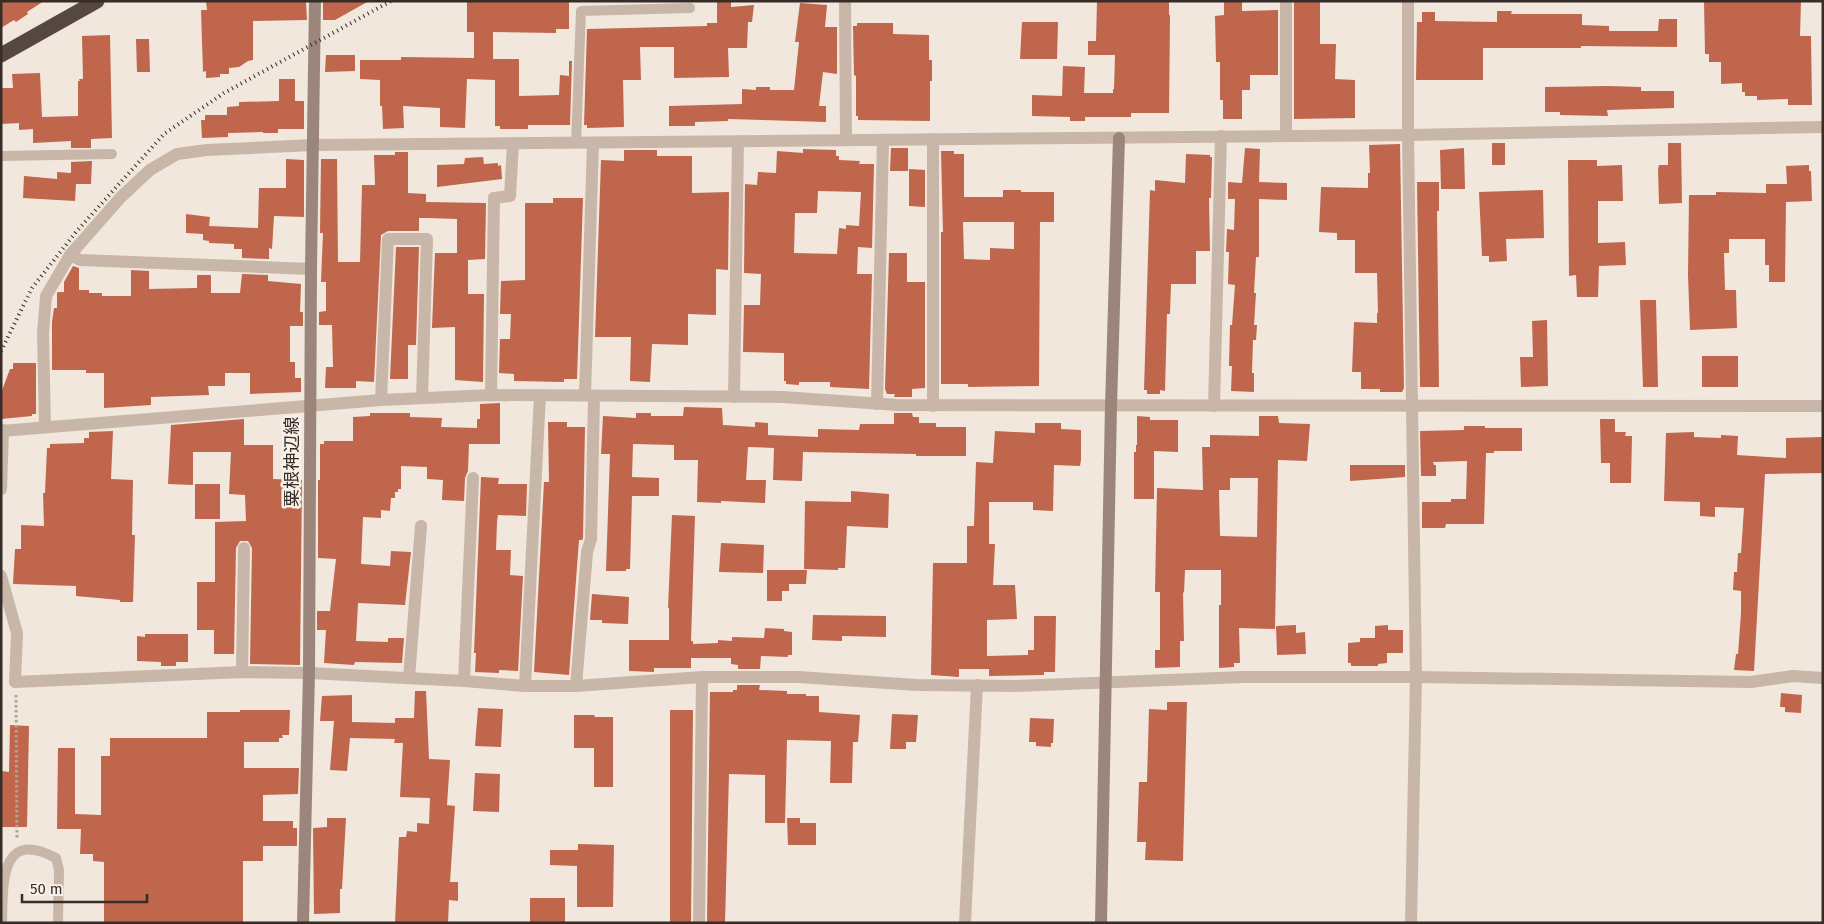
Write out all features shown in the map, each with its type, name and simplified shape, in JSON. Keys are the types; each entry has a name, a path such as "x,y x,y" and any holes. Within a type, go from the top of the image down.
{"highway":[{"path":"1,55 97,1"}],"main road":[{"name":"粟根神辺線","path":"303,923 309,673 309,407 315,1"},
{"path":"1101,923 1111,406 1119,138"}],"street":[{"path":"845,1 846,140"},
{"path":"1286,1 1286,136"},
{"path":"1408,1 1408,135 1416,677 1411,923"},
{"path":"45,427 43,332 46,296 70,255 121,198 150,170 177,154 207,150 314,145 1408,135 1823,127"},
{"path":"1214,406 1221,136"},
{"path":"933,139 933,406"},
{"path":"877,404 883,140"},
{"path":"734,397 738,141"},
{"path":"576,686 587,552 590,539 593,142"},
{"path":"491,395 494,198 510,196 514,143"},
{"path":"382,400 388,239 427,238 422,398"},
{"path":"70,255 80,260 311,269"},
{"path":"1,489 2,431 422,398 491,395 783,397 933,406 1823,406"},
{"path":"525,686 540,395"},
{"path":"464,681 474,478"},
{"path":"410,678 421,526"},
{"path":"242,672 244,548"},
{"path":"1,576 17,633 15,682 242,672 309,673 525,686 576,686 702,678 798,677 917,684 977,685 1243,677 1416,677 1751,682 1793,676 1823,678"},
{"path":"699,923 702,678"},
{"path":"965,923 977,685"}],"lane":[{"path":"576,143 581,6 690,8"},
{"path":"1,156 112,154"},
{"path":"2,923 5,866 11,855 31,849 56,858 59,870 58,923"}],"path":[{"path":"15,682 17,706 17,852"}],"building":[{"path":"1,1 44,1 16,22 14,20 1,28"},
{"path":"206,1 306,1 307,20 253,21 253,60 239,67 229,68 229,74 220,74 220,77 206,78 206,71 203,72 201,10 207,10"},
{"path":"369,1 335,20 323,20 323,2"},
{"path":"467,1 569,1 569,29 556,29 556,33 493,32 493,59 519,59 519,96 559,95 560,75 569,76 569,61 572,61 570,125 528,125 528,129 500,129 500,126 495,126 495,80 467,79 465,128 440,127 440,108 403,106 404,128 383,129 382,106 380,106 380,80 360,79 360,60 401,60 401,57 474,58 474,32 467,32"},
{"path":"717,1 731,1 731,7 754,5 752,22 748,22 747,48 728,48 729,77 674,78 674,47 640,47 641,80 623,80 624,127 587,128 587,125 584,125 587,29 707,26 707,23 717,23"},
{"path":"1097,1 1169,1 1169,113 1131,113 1131,117 1085,117 1085,121 1070,121 1070,117 1032,116 1032,95 1062,96 1063,66 1085,67 1084,93 1113,93 1115,55 1088,55 1088,41 1096,41"},
{"path":"1294,1 1320,1 1320,44 1336,44 1335,79 1355,80 1355,118 1294,119"},
{"path":"1704,1 1801,1 1800,36 1811,36 1812,105 1788,105 1788,99 1757,100 1757,96 1745,96 1745,92 1742,92 1742,83 1721,84 1721,62 1709,62 1709,54 1705,54"},
{"path":"1224,2 1242,2 1242,11 1278,10 1278,75 1250,75 1250,90 1242,90 1242,119 1223,119 1223,100 1220,100 1220,62 1216,62 1215,16 1224,15"},
{"path":"800,3 827,5 825,27 837,27 837,74 823,72 819,106 826,106 826,122 728,119 728,121 695,122 695,126 669,126 669,106 742,104 742,89 756,90 756,87 770,87 770,90 794,90 799,42 795,42"},
{"path":"1497,11 1512,11 1511,14 1582,14 1582,25 1609,26 1609,31 1658,31 1659,19 1677,19 1677,47 1483,48 1483,80 1416,80 1417,22 1422,22 1422,12 1435,12 1435,21 1497,22"},
{"path":"1022,22 1058,22 1057,59 1020,59"},
{"path":"857,23 893,23 893,34 929,35 929,60 932,60 930,121 858,120 858,116 856,116 853,26 857,26"},
{"path":"110,35 112,138 91,139 91,148 71,148 71,141 33,143 33,129 19,130 19,123 1,124 1,88 13,88 12,74 40,73 42,117 78,116 78,81 83,79 82,36"},
{"path":"136,39 149,39 150,72 137,72"},
{"path":"326,55 355,55 355,71 325,72"},
{"path":"279,79 295,79 295,101 304,101 304,129 278,129 278,133 228,133 228,137 202,138 201,120 205,120 205,115 227,115 227,107 239,106 239,102 279,101"},
{"path":"1545,87 1641,87 1641,91 1674,91 1674,108 1607,110 1608,116 1560,115 1560,112 1545,112"},
{"path":"1492,143 1505,143 1505,165 1492,165"},
{"path":"1668,143 1681,143 1682,203 1659,204 1658,169 1659,165 1668,165"},
{"path":"1400,144 1404,388 1402,392 1380,392 1380,389 1361,389 1361,372 1352,372 1354,322 1377,323 1377,273 1355,273 1355,240 1337,240 1337,233 1319,232 1321,187 1368,188 1368,173 1370,173 1369,145"},
{"path":"891,148 908,148 908,171 890,171"},
{"path":"1245,148 1260,149 1259,182 1287,183 1287,200 1259,199 1259,257 1256,257 1254,293 1256,293 1254,325 1257,325 1256,340 1253,340 1252,373 1254,373 1254,392 1231,391 1232,366 1229,366 1230,325 1232,325 1235,285 1228,284 1229,252 1226,252 1227,229 1234,230 1235,199 1228,199 1228,182 1242,183"},
{"path":"1464,148 1465,189 1441,189 1440,150"},
{"path":"803,149 836,150 836,156 839,156 839,160 860,161 859,164 874,164 872,248 858,247 857,274 872,274 869,389 830,387 830,382 799,382 799,385 786,384 786,381 784,381 784,353 743,352 744,305 760,305 761,274 744,273 745,184 757,185 758,172 776,173 777,151 803,153","holes":["818,191 861,192 859,226 846,225 846,229 839,228 837,254 794,253 795,213 817,213"]},
{"path":"624,150 657,150 657,156 692,156 692,193 729,192 728,270 716,269 716,315 688,314 688,345 652,344 650,382 630,381 631,337 595,337 601,160 624,161"},
{"path":"941,151 954,151 954,154 964,154 964,197 1003,197 1003,190 1054,192 1054,222 1040,222 1039,386 968,387 968,384 941,384 941,232 943,232","holes":["963,222 1014,222 1014,249 990,248 990,260 964,259"]},
{"path":"395,152 408,152 408,193 426,194 426,202 486,203 485,259 468,260 468,294 484,294 483,382 455,380 455,327 432,328 435,253 457,253 457,219 419,218 419,231 388,231 381,235 374,382 356,381 356,388 325,388 326,367 333,367 332,325 319,325 319,312 326,311 326,282 321,282 323,233 320,233 321,159 337,159 338,262 360,262 362,185 375,185 374,155 395,155"},
{"path":"1186,154 1210,155 1212,157 1211,198 1209,198 1210,251 1196,251 1196,284 1171,284 1170,314 1167,314 1165,391 1160,390 1160,394 1147,394 1147,390 1144,390 1150,190 1155,191 1155,180 1185,183"},
{"path":"483,157 484,164 498,163 498,166 501,165 502,179 437,187 437,165 464,164 465,158"},
{"path":"286,159 304,160 304,217 274,216 272,249 269,248 269,259 242,258 242,249 234,249 234,244 209,243 209,241 203,240 203,234 186,233 186,214 210,217 209,226 258,228 259,188 286,188"},
{"path":"1568,160 1597,160 1597,166 1622,165 1623,201 1598,201 1598,243 1625,242 1626,265 1599,266 1598,297 1577,297 1576,275 1569,276"},
{"path":"92,161 91,184 76,184 75,201 23,198 24,176 57,179 57,172 71,173 71,162"},
{"path":"1809,165 1812,201 1786,202 1785,282 1769,282 1769,265 1765,265 1765,239 1729,239 1729,253 1724,253 1725,290 1736,290 1737,328 1690,330 1688,275 1689,195 1716,195 1716,192 1766,193 1766,184 1787,184 1786,166"},
{"path":"909,169 925,170 925,207 909,206"},
{"path":"1417,182 1439,182 1439,211 1437,211 1439,387 1420,387"},
{"path":"1543,190 1544,238 1506,239 1507,261 1489,262 1489,256 1482,256 1479,192"},
{"path":"553,198 583,198 577,379 564,379 564,382 514,381 514,374 499,373 500,339 510,339 511,314 500,314 501,281 525,280 525,203 553,203"},
{"path":"396,247 419,247 416,345 408,345 408,379 390,379"},
{"path":"889,253 907,253 907,282 925,282 925,388 912,389 912,397 894,397 895,394 887,394 885,389"},
{"path":"73,266 79,268 79,290 89,290 89,293 102,293 102,296 131,296 131,270 149,271 149,289 197,288 197,275 211,275 211,293 240,293 242,274 268,275 268,281 301,284 300,312 303,312 303,326 290,326 290,362 295,362 295,378 301,378 301,392 250,394 250,373 225,373 225,386 208,386 209,395 151,397 151,405 104,408 104,373 86,373 86,370 52,370 52,322 54,308 57,308 57,293 64,292 64,282"},
{"path":"1640,300 1656,300 1658,387 1643,387"},
{"path":"1547,320 1548,386 1521,387 1520,357 1533,357 1532,321"},
{"path":"1702,356 1738,356 1738,387 1702,387"},
{"path":"13,363 36,363 36,414 1,419 1,393 10,369 13,369"},
{"path":"500,403 500,444 469,444 464,501 442,500 443,480 427,479 427,467 401,466 401,489 395,492 395,498 391,498 390,511 381,510 381,518 363,517 361,564 390,566 391,551 411,552 405,605 358,603 356,641 388,642 388,638 404,638 402,663 355,662 354,665 324,663 326,630 317,630 317,611 330,611 336,559 318,558 320,444 324,444 324,441 353,441 353,417 370,416 370,413 410,413 410,417 442,418 441,427 477,428 477,419 480,419 480,404"},
{"path":"684,407 722,408 723,425 755,427 755,422 768,423 768,435 818,437 818,429 859,430 860,424 894,424 894,413 912,413 913,417 919,417 919,423 936,423 936,427 966,427 966,456 803,452 802,481 773,480 774,448 748,447 746,480 766,480 765,503 721,501 721,503 697,502 698,460 674,460 674,445 633,444 632,477 659,478 659,496 632,496 630,569 626,569 626,571 606,571 610,454 601,454 603,416 636,418 636,413 651,413 651,416 683,416"},
{"path":"1137,416 1150,417 1150,420 1178,420 1178,452 1154,451 1154,499 1134,499 1134,452 1136,452 1137,445"},
{"path":"1259,416 1278,416 1279,423 1310,424 1307,461 1278,460 1275,629 1239,628 1240,663 1234,663 1234,667 1219,668 1221,570 1185,570 1183,592 1184,641 1180,641 1180,667 1155,668 1155,650 1160,650 1160,592 1155,592 1157,488 1203,490 1202,447 1210,447 1210,435 1259,436","holes":["1230,478 1258,478 1257,537 1220,536 1219,490 1230,490"]},
{"path":"244,419 244,445 273,445 273,479 302,480 300,665 250,664 252,548 248,541 240,541 236,548 234,654 214,654 214,630 197,630 197,582 215,582 215,522 246,521 245,495 229,494 231,452 193,452 193,485 168,484 171,425"},
{"path":"1600,419 1615,419 1615,432 1626,432 1625,436 1632,436 1631,483 1610,483 1610,463 1601,463"},
{"path":"548,422 567,422 567,427 585,427 583,538 579,540 569,675 534,672 544,482 549,482"},
{"path":"1035,423 1061,423 1061,429 1081,430 1080,466 1054,465 1053,511 1033,510 1033,502 989,502 989,544 995,544 993,585 1015,585 1017,619 987,620 987,656 1028,655 1028,650 1034,650 1034,616 1056,616 1055,672 1044,672 1044,675 989,676 989,669 959,669 959,677 931,675 933,563 967,563 967,526 974,526 976,462 993,463 995,431 1035,433"},
{"path":"1464,426 1522,428 1522,451 1494,451 1494,453 1486,453 1484,524 1446,524 1445,528 1422,528 1422,502 1451,502 1451,499 1466,499 1467,461 1433,462 1436,465 1436,476 1421,476 1420,431 1464,430"},
{"path":"113,431 111,479 133,480 132,535 135,535 133,602 76,596 76,586 13,584 15,549 21,549 21,525 44,526 43,493 45,493 47,448 50,448 50,444 84,443 84,438 89,438 89,432"},
{"path":"1694,432 1694,437 1721,438 1721,435 1738,436 1737,455 1786,458 1786,438 1823,437 1823,473 1765,474 1754,671 1734,670 1736,654 1738,654 1741,591 1733,590 1734,572 1737,572 1738,553 1741,553 1744,508 1715,507 1715,517 1700,516 1700,502 1664,501 1666,433"},
{"path":"1350,465 1405,465 1405,477 1350,481"},
{"path":"481,477 499,478 498,484 527,484 526,516 498,515 497,522 496,550 511,550 510,575 523,576 518,671 499,670 499,673 475,672 476,653 474,653"},
{"path":"195,484 220,484 220,519 195,519"},
{"path":"851,491 889,494 888,528 847,526 845,568 838,568 838,570 804,569 805,501 851,502"},
{"path":"672,515 695,516 691,641 693,641 693,644 718,643 718,640 732,641 732,637 764,638 765,628 784,629 784,631 792,632 792,655 788,655 788,657 761,656 760,669 738,669 738,665 731,664 731,658 691,658 691,668 654,668 654,672 629,671 629,640 669,640 668,608"},
{"path":"721,543 764,545 763,573 719,572"},
{"path":"767,570 807,570 806,584 789,584 789,591 782,591 782,601 767,601"},
{"path":"592,594 629,597 628,624 602,623 602,620 590,620"},
{"path":"813,615 886,616 886,637 842,636 842,641 812,640"},
{"path":"1296,625 1296,633 1305,632 1306,654 1277,655 1276,626"},
{"path":"1388,625 1388,630 1403,630 1403,653 1387,653 1387,663 1378,664 1378,666 1351,666 1351,663 1348,663 1348,643 1360,642 1360,638 1375,638 1375,626"},
{"path":"145,634 188,634 188,662 176,662 176,666 161,666 161,662 137,661 137,636 145,637"},
{"path":"737,685 760,685 759,690 787,691 787,694 819,696 819,712 860,715 858,742 853,742 852,783 830,783 831,741 787,740 785,823 765,823 765,775 729,774 725,923 707,923 710,692 733,692 733,690 737,690"},
{"path":"415,691 426,691 429,759 450,760 447,805 455,806 450,882 458,882 458,901 449,900 448,923 395,923 399,837 406,837 407,831 417,832 417,823 429,824 430,798 400,797 403,743 394,743 395,739 350,738 347,771 330,770 334,721 320,721 322,696 352,695 352,722 395,723 395,718 414,718"},
{"path":"1781,693 1802,695 1801,713 1785,712 1785,707 1780,707"},
{"path":"1167,702 1187,702 1183,861 1145,860 1146,842 1137,842 1139,782 1147,782 1149,709 1167,710"},
{"path":"478,708 503,709 501,747 475,746"},
{"path":"240,710 290,710 289,735 282,735 283,738 279,738 279,742 244,742 244,768 299,768 298,794 263,795 263,821 293,821 293,828 297,828 297,846 263,846 263,861 243,861 243,923 104,923 104,862 93,861 93,854 80,854 81,829 57,829 58,748 75,748 75,814 101,815 101,756 110,756 110,738 207,738 207,712 240,712"},
{"path":"670,710 693,710 691,923 670,923"},
{"path":"892,714 918,715 916,742 906,742 906,749 890,749"},
{"path":"574,715 613,717 613,787 594,787 594,748 574,748"},
{"path":"1030,718 1054,719 1053,743 1051,743 1051,747 1036,746 1036,742 1029,742"},
{"path":"10,725 29,726 27,827 1,827 1,771 9,772"},
{"path":"475,773 500,774 499,812 473,811"},
{"path":"327,818 346,818 342,889 340,889 340,913 314,914 313,828 327,827"},
{"path":"787,818 800,818 800,823 816,823 816,845 788,845"},
{"path":"578,844 614,845 613,907 577,907 577,866 550,865 550,850 578,850"},
{"path":"530,898 565,898 565,923 530,923"}],"railway":[{"path":"1,351 32,288 76,232 164,134 224,93 391,1"}]}
